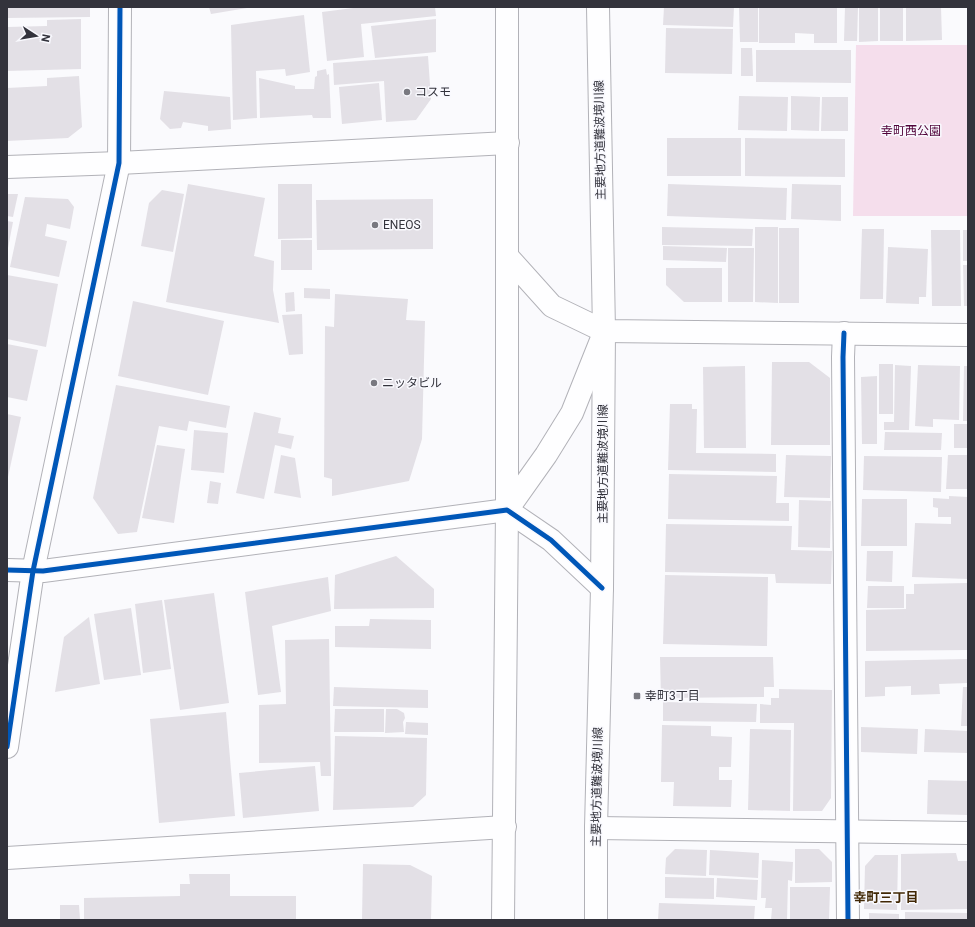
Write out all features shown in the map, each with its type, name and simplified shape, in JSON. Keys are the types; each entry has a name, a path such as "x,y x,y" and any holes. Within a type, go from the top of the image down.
{"street":[{"path":"7,747 33,571 119,163 120,7"},
{"path":"503,920 507,510 507,7"},
{"name":"主要地方道難波境川線","path":"596,920 596,828 602,588 604,332 598,7"},
{"path":"7,167 119,163 508,143"},
{"path":"507,256 552,306 604,332 968,335"},
{"path":"507,510 546,455 572,412 604,332"},
{"path":"844,333 848,920"},
{"path":"7,570 33,571 59,569 507,510 551,540 602,588"},
{"path":"7,858 505,827"},
{"path":"596,828 968,833"}],"green space":[{"name":"幸町西公園","path":"856,45 968,45 968,216 853,216"}],"building":[{"path":"90,7 90,17 7,18 7,8"},
{"path":"209,7 247,7 247,8 211,14"},
{"path":"361,7 435,7 436,16 361,24 364,57 327,61 322,12"},
{"path":"664,7 734,7 733,27 663,25"},
{"path":"739,7 758,7 758,42 740,42"},
{"path":"759,7 837,7 837,43 814,43 814,34 795,33 795,43 759,43"},
{"path":"845,7 858,7 857,41 844,41"},
{"path":"859,7 878,7 878,41 859,42"},
{"path":"880,7 903,7 903,41 880,41"},
{"path":"941,7 942,40 906,41 906,8"},
{"path":"304,15 310,72 286,76 285,69 256,71 257,118 233,120 231,25"},
{"path":"81,19 81,69 7,71 7,27 47,26 47,20"},
{"path":"436,19 436,52 375,58 371,26"},
{"path":"666,28 733,29 732,74 665,73"},
{"path":"741,48 752,48 753,76 741,76"},
{"path":"756,50 851,50 851,83 756,82"},
{"name":"コスモ","path":"428,56 431,99 416,120 386,122 384,81 334,85 333,63"},
{"path":"326,69 327,75 329,74 331,118 313,118 312,115 260,118 259,78 295,86 295,89 314,89 317,71"},
{"path":"79,76 82,127 68,138 7,141 7,88 47,86 47,78"},
{"path":"379,83 382,120 342,124 339,87"},
{"path":"164,91 230,97 231,129 208,131 208,126 183,122 181,128 170,129 160,119"},
{"path":"739,96 788,97 787,131 738,130"},
{"path":"791,96 820,97 819,131 791,130"},
{"path":"822,97 848,97 848,131 821,131"},
{"path":"667,138 741,138 741,176 667,176"},
{"path":"745,138 845,139 845,177 745,176"},
{"path":"188,184 265,198 254,256 274,261 273,290 279,323 166,302"},
{"path":"278,184 312,184 312,238 278,239"},
{"path":"668,184 787,188 786,220 667,216"},
{"path":"792,184 841,185 841,221 791,219"},
{"path":"162,190 184,194 173,252 141,246 149,203"},
{"path":"7,194 18,194 13,217 7,216"},
{"path":"25,197 68,199 74,207 70,229 47,224 45,236 67,241 59,277 10,267"},
{"name":"ENEOS","path":"433,199 433,249 317,250 316,200"},
{"path":"7,221 13,222 8,248 7,248"},
{"path":"662,227 753,229 752,246 662,245"},
{"path":"755,227 778,227 778,303 755,302"},
{"path":"779,228 799,228 799,303 779,303"},
{"path":"862,229 884,229 883,299 860,299"},
{"path":"931,230 960,230 961,306 932,306"},
{"path":"963,230 968,230 968,261 963,261"},
{"path":"281,240 312,240 312,270 281,270"},
{"path":"663,246 727,248 726,262 663,260"},
{"path":"888,247 928,249 926,297 919,297 919,304 886,303"},
{"path":"728,248 754,248 753,302 728,302"},
{"path":"963,265 968,265 968,306 964,306"},
{"path":"666,268 722,268 722,302 684,302 666,285"},
{"path":"7,275 58,284 46,347 7,339"},
{"path":"304,288 330,289 330,299 304,298"},
{"path":"294,292 295,311 286,312 285,293"},
{"name":"ニッタビル","path":"335,294 408,299 406,320 425,321 422,439 409,481 332,496 332,479 324,477 325,326 334,327"},
{"path":"133,301 224,321 208,395 118,376"},
{"path":"302,314 303,354 289,355 282,315"},
{"path":"7,344 38,350 27,401 7,397"},
{"path":"772,362 809,362 830,378 830,445 771,445"},
{"path":"879,364 893,364 893,414 879,414"},
{"path":"895,365 911,366 909,430 884,430 884,422 894,422"},
{"path":"918,365 960,366 959,420 933,419 933,427 915,426"},
{"path":"745,366 746,448 704,448 703,367"},
{"path":"964,366 968,366 968,421 963,421"},
{"path":"877,376 877,444 862,444 861,377"},
{"path":"116,385 230,406 226,428 189,421 187,431 159,426 137,532 118,534 93,498"},
{"path":"670,404 692,404 692,409 697,409 696,453 776,454 776,472 668,470"},
{"path":"254,412 281,418 278,433 294,436 291,449 275,445 264,499 236,493"},
{"path":"7,414 21,417 8,477 7,477"},
{"path":"954,424 968,424 968,448 954,448"},
{"path":"194,430 228,433 224,473 191,470"},
{"path":"885,432 942,433 941,450 884,450"},
{"path":"157,445 185,449 174,523 142,518"},
{"path":"281,455 295,458 301,498 274,493"},
{"path":"786,455 831,456 830,498 784,497"},
{"path":"948,455 968,455 968,489 946,489"},
{"path":"864,456 942,457 941,492 863,490"},
{"path":"669,474 777,476 776,503 789,503 789,521 668,519"},
{"path":"210,481 221,483 218,504 207,503"},
{"path":"949,496 968,497 968,579 912,577 915,523 951,524 951,517 938,517 938,508 933,507 933,498 949,499"},
{"path":"862,499 907,499 907,546 861,546"},
{"path":"799,500 831,501 830,548 798,547"},
{"path":"666,524 792,526 791,550 832,551 831,584 776,583 775,574 665,572"},
{"path":"867,551 893,551 892,582 866,581"},
{"path":"396,556 434,589 434,608 334,609 335,575"},
{"path":"665,575 768,577 767,646 663,644"},
{"path":"328,577 331,611 272,626 281,692 258,695 245,592"},
{"path":"968,583 968,650 866,651 866,610 906,609 906,594 914,594 914,584"},
{"path":"868,586 904,586 904,608 867,608"},
{"path":"214,593 229,703 180,710 164,600"},
{"path":"162,600 171,669 143,673 135,604"},
{"path":"131,608 141,675 104,680 94,614"},
{"path":"89,617 100,684 55,692 64,637"},
{"path":"370,619 431,620 431,649 335,647 335,626 369,626"},
{"path":"329,639 331,776 321,776 320,762 259,763 259,705 286,704 285,640"},
{"path":"660,657 773,657 774,687 764,687 764,697 661,698"},
{"path":"968,659 968,683 939,684 940,694 911,695 911,686 885,687 885,696 865,697 865,661"},
{"path":"334,687 428,690 428,708 333,706"},
{"path":"963,687 968,687 968,726 961,726"},
{"path":"779,689 832,690 831,798 822,811 793,811 794,723 760,723 760,704 771,705 771,698 779,698"},
{"path":"663,702 757,704 756,722 663,721"},
{"path":"335,709 384,709 384,732 334,732"},
{"path":"386,709 397,709 404,713 404,732 385,733"},
{"path":"226,712 235,816 159,823 150,719"},
{"path":"406,722 428,723 428,735 405,734"},
{"path":"662,725 711,726 711,736 732,737 731,767 719,767 719,780 732,780 731,807 673,806 674,782 661,782"},
{"path":"861,727 918,729 917,754 861,752"},
{"path":"750,729 791,730 790,811 748,810"},
{"path":"925,729 968,731 968,753 924,752"},
{"path":"335,736 427,738 426,795 413,807 333,810"},
{"path":"315,766 319,811 243,818 239,773"},
{"path":"928,780 968,781 968,815 927,814"},
{"path":"675,849 707,850 706,876 665,874 666,858"},
{"path":"795,849 819,849 832,862 832,882 795,883"},
{"path":"710,850 759,853 758,878 709,875"},
{"path":"956,853 958,861 968,861 968,909 901,910 901,854"},
{"path":"875,855 898,855 897,910 864,909 865,866"},
{"path":"762,860 793,862 792,881 788,880 787,920 771,920 772,908 765,908 766,898 761,898"},
{"path":"363,864 410,865 432,876 431,920 362,920"},
{"path":"189,874 230,874 230,896 296,896 296,920 84,920 84,898 180,896 180,884 190,884"},
{"path":"665,877 714,878 714,899 665,898"},
{"path":"717,878 758,880 757,900 716,897"},
{"path":"790,887 830,887 829,920 790,920"},
{"path":"659,903 755,906 754,920 658,920"},
{"path":"60,905 79,905 80,920 60,920"},
{"path":"905,912 968,913 968,920 905,920"},
{"path":"869,913 899,914 899,920 869,920"}],"cycle path":[{"path":"7,747 33,571 119,163 120,7"},
{"path":"844,333 848,920"},
{"path":"7,570 43,571 507,510 551,540 602,588"}],"place":[{"name":"コスモ","path":"407,92"},
{"name":"ENEOS","path":"375,225"},
{"name":"ニッタビル","path":"374,383"},
{"name":"幸町3丁目","path":"637,696"}],"district":[{"name":"幸町三丁目","path":"886,897"}]}
